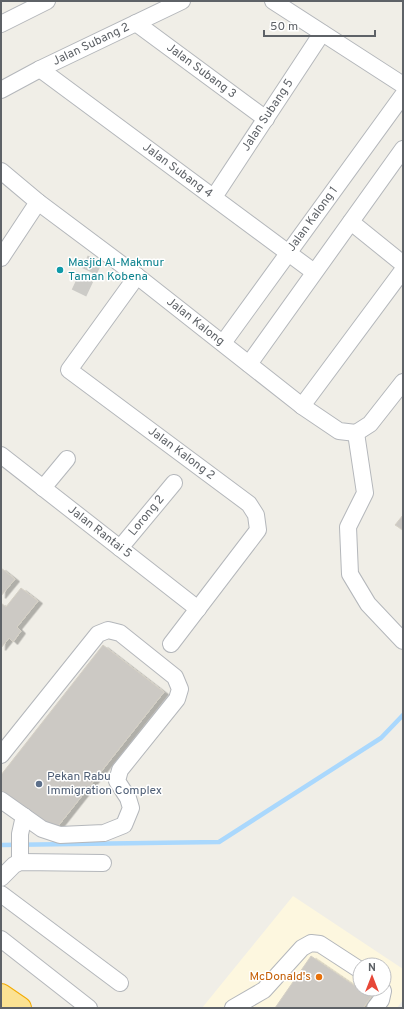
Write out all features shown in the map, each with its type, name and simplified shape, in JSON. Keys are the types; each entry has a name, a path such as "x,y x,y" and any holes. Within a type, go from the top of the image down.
{"highway":[{"path":"1,994 20,1008"}],"street":[{"path":"1,24 47,1"},
{"name":"Jalan Subang 2","path":"1,90 40,69 182,1"},
{"path":"273,1 403,85"},
{"name":"Jalan Subang 3","path":"136,23 266,119"},
{"name":"Jalan Subang 5","path":"214,197 322,33"},
{"name":"Jalan Subang 4","path":"40,69 314,272"},
{"name":"Jalan Kalong 1","path":"223,344 403,95"},
{"path":"249,364 403,149"},
{"name":"Jalan Kalong","path":"1,171 97,254 137,276 302,406 339,431 356,433"},
{"path":"1,258 38,202"},
{"path":"351,222 403,264"},
{"path":"302,406 403,270"},
{"name":"Jalan Kalong 2","path":"137,276 69,370 249,504 256,515 258,530 171,644"},
{"path":"403,382 370,424 356,433 365,493 348,527 350,574 368,604 403,641"},
{"name":"Jalan Rantai 5","path":"1,455 198,609"},
{"path":"44,488 67,459"},
{"name":"Lorong 2","path":"120,548 174,483"},
{"path":"1,755 98,634 108,630 120,633 174,677 180,689 176,699 120,770 117,781 128,798 131,808 124,825 104,833 60,835 42,829 1,800"},
{"path":"20,862 20,834 24,816"},
{"path":"1,878 14,865 20,862 103,863"},
{"path":"1,894 120,983"},
{"path":"1,939 89,1008"},
{"path":"243,1006 264,990 302,948 311,943 320,944 352,965"},
{"path":"375,1008 382,997"}],"shaded area":[{"path":"293,896 385,957 352,957 352,997 392,997 392,962 403,969 403,1000 397,1008 202,1008"}],"building":[{"path":"403,515 403,530 395,525"},
{"path":"1,568 15,579 1,596"},
{"path":"21,588 38,601 17,627 21,631 13,642 9,638 1,648 1,603 6,607"},
{"path":"103,645 164,692 55,830 1,790 1,775"},
{"name":"McDonald's","path":"311,956 352,984 352,997 371,997 363,1008 275,1008"}],"waterway":[{"path":"1,845 219,842 381,738 403,715"}],"tunnel":[{"path":"79,293 95,259"}],"place":[{"name":"Masjid Al-Makmur Taman Kobena","path":"60,270"},
{"name":"Pekan Rabu Immigration Complex","path":"39,784"},
{"name":"McDonald's","path":"319,977"}]}
